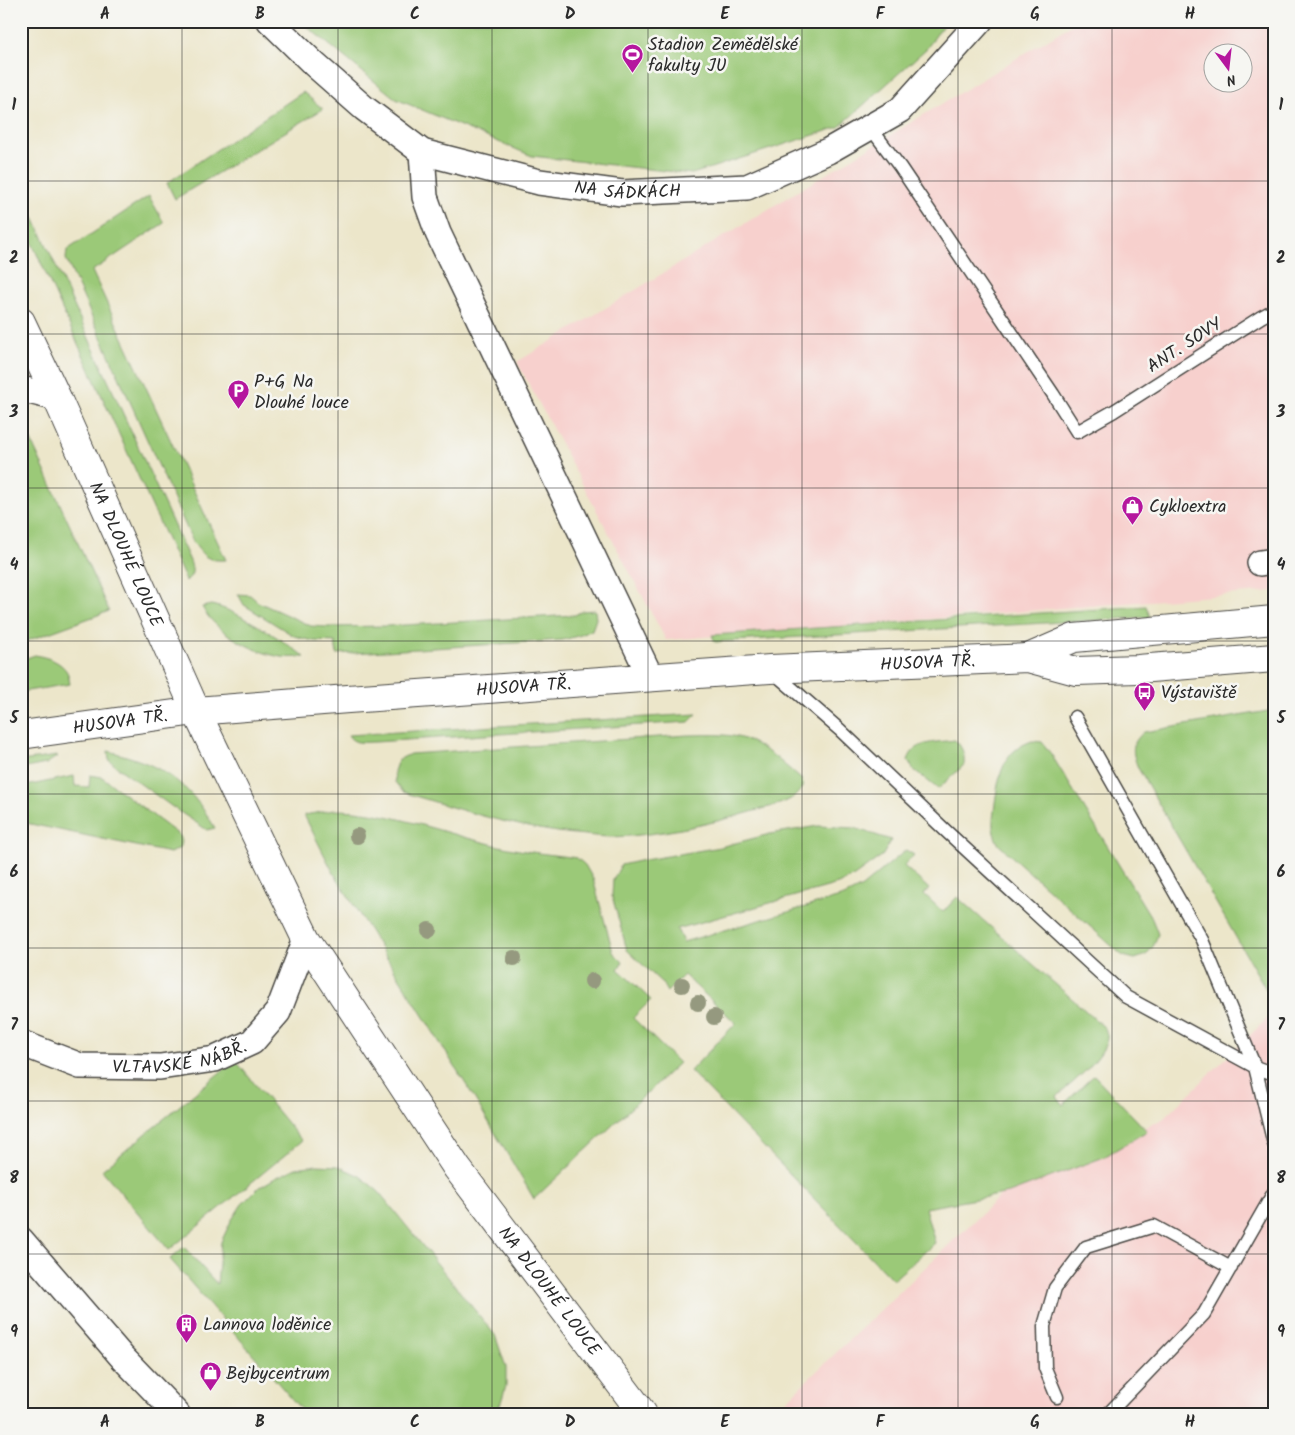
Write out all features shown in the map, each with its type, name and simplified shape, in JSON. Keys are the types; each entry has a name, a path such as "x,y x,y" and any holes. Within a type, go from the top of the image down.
{"street":[{"name":"NA SÁDKÁCH","path":"270,21 314,64 364,108 422,152 539,182 622,192 747,187 828,152 900,110 980,21"},
{"path":"422,152 425,197 438,233 651,678"},
{"name":"NA DLOUHÉ LOUCE","path":"21,322 57,398 196,711 306,939 457,1168 643,1414"},
{"path":"21,389 57,398"},
{"name":"HUSOVA TŘ.","path":"1028,658 1074,638 1274,620"},
{"name":"HUSOVA TŘ.","path":"21,735 196,711 348,698 770,669 1028,658 1076,671 1138,669 1274,658"},
{"name":"VLTAVSKÉ NÁBŘ.","path":"21,1043 80,1066 160,1068 215,1059 252,1042 278,1012 306,939"},
{"path":"21,1240 122,1357 176,1414"}],"lane":[{"name":"ANT. SOVY","path":"870,127 900,167 1077,432 1114,411 1260,317 1274,310"},
{"path":"770,669 840,730 938,824 1126,996 1256,1067 1274,1074"},
{"path":"1075,717 1202,940 1256,1067 1274,1144"},
{"path":"1108,1414 1204,1314 1274,1192"},
{"path":"1057,1397 1045,1368 1044,1326 1055,1288 1086,1247 1154,1226 1231,1268"}],"shaded area":[{"path":"1078,21 1274,21 1274,591 666,640 517,362"},
{"path":"1274,1012 1274,1414 772,1414 1003,1193 1163,1119"}],"green space":[{"name":"Stadion Zemědělské fakulty JU","path":"300,21 946,21 927,48 839,127 692,174 532,156 396,99"},
{"path":"303,92 323,109 175,199 167,183"},
{"path":"21,189 190,561 192,572 186,581 21,219"},
{"path":"149,196 164,223 92,271 226,560 214,560 206,557 193,542 66,259 67,250"},
{"path":"21,419 109,611 21,643"},
{"path":"238,594 250,595 258,602 311,626 387,626 575,615 582,611 595,610 596,619 592,630 563,640 337,654 335,642 313,641 294,636 244,605"},
{"path":"211,605 246,619 305,657 271,655 236,640 216,625 202,607"},
{"path":"1146,606 1150,617 715,642 712,635"},
{"path":"35,655 48,658 61,665 68,673 70,684 21,692 21,660"},
{"path":"1274,710 1274,1000 1138,768 1134,757 1134,744 1144,732"},
{"path":"697,714 689,722 375,742 356,742 348,735"},
{"path":"688,735 735,736 756,744 802,780 803,785 788,800 774,806 734,817 665,832 613,837 543,830 500,820 403,792 395,782 394,771 398,760 410,754"},
{"path":"955,740 963,751 964,765 938,789 913,769 908,760 911,754 921,746 934,742"},
{"path":"1032,741 1042,742 1051,754 1152,919 1158,934 1154,945 1146,955 1135,959 1123,956 999,845 994,834 993,825 1001,774 1008,758 1014,751"},
{"path":"108,751 143,762 171,777 194,798 215,828 207,830 171,806 117,767 109,760"},
{"path":"58,756 46,764 21,769 21,761"},
{"path":"90,775 102,777 179,835 181,841 180,848 170,853 21,822 21,787 74,776 75,786 89,787"},
{"path":"334,810 373,813 498,846 577,858 585,865 593,879 613,952 623,962 618,969 651,1000 633,1018 679,1063 534,1199 472,1094 333,872 304,815"},
{"path":"818,826 854,828 891,840 883,855 854,876 838,884 677,929 683,942 844,896 862,887 906,850 914,855 904,866 929,889 924,894 943,912 957,897 1105,1028 1107,1039 1099,1055 1086,1071 1057,1097 1063,1105 1094,1075 1147,1131 1104,1157 1009,1193 925,1208 935,1243 893,1280 690,1071 736,1023 684,975 667,992 662,983 627,950 612,896 613,880 621,865 720,847 770,834"},
{"path":"235,1060 302,1141 169,1250 102,1170"},
{"path":"316,1165 338,1166 360,1176 379,1192 495,1335 506,1367 506,1386 495,1414 305,1414 170,1259 184,1247 217,1284 221,1242 242,1204 257,1189 275,1178 296,1168"}],"place":[{"name":"Stadion Zemědělské fakulty JU","path":"632,73"},
{"name":"P+G Na Dlouhé louce","path":"238,410"},
{"name":"Cykloextra","path":"1133,525"},
{"name":"Výstaviště","path":"1145,711"},
{"name":"Lannova loděnice","path":"187,1343"},
{"name":"Bejbycentrum","path":"210,1392"}]}
